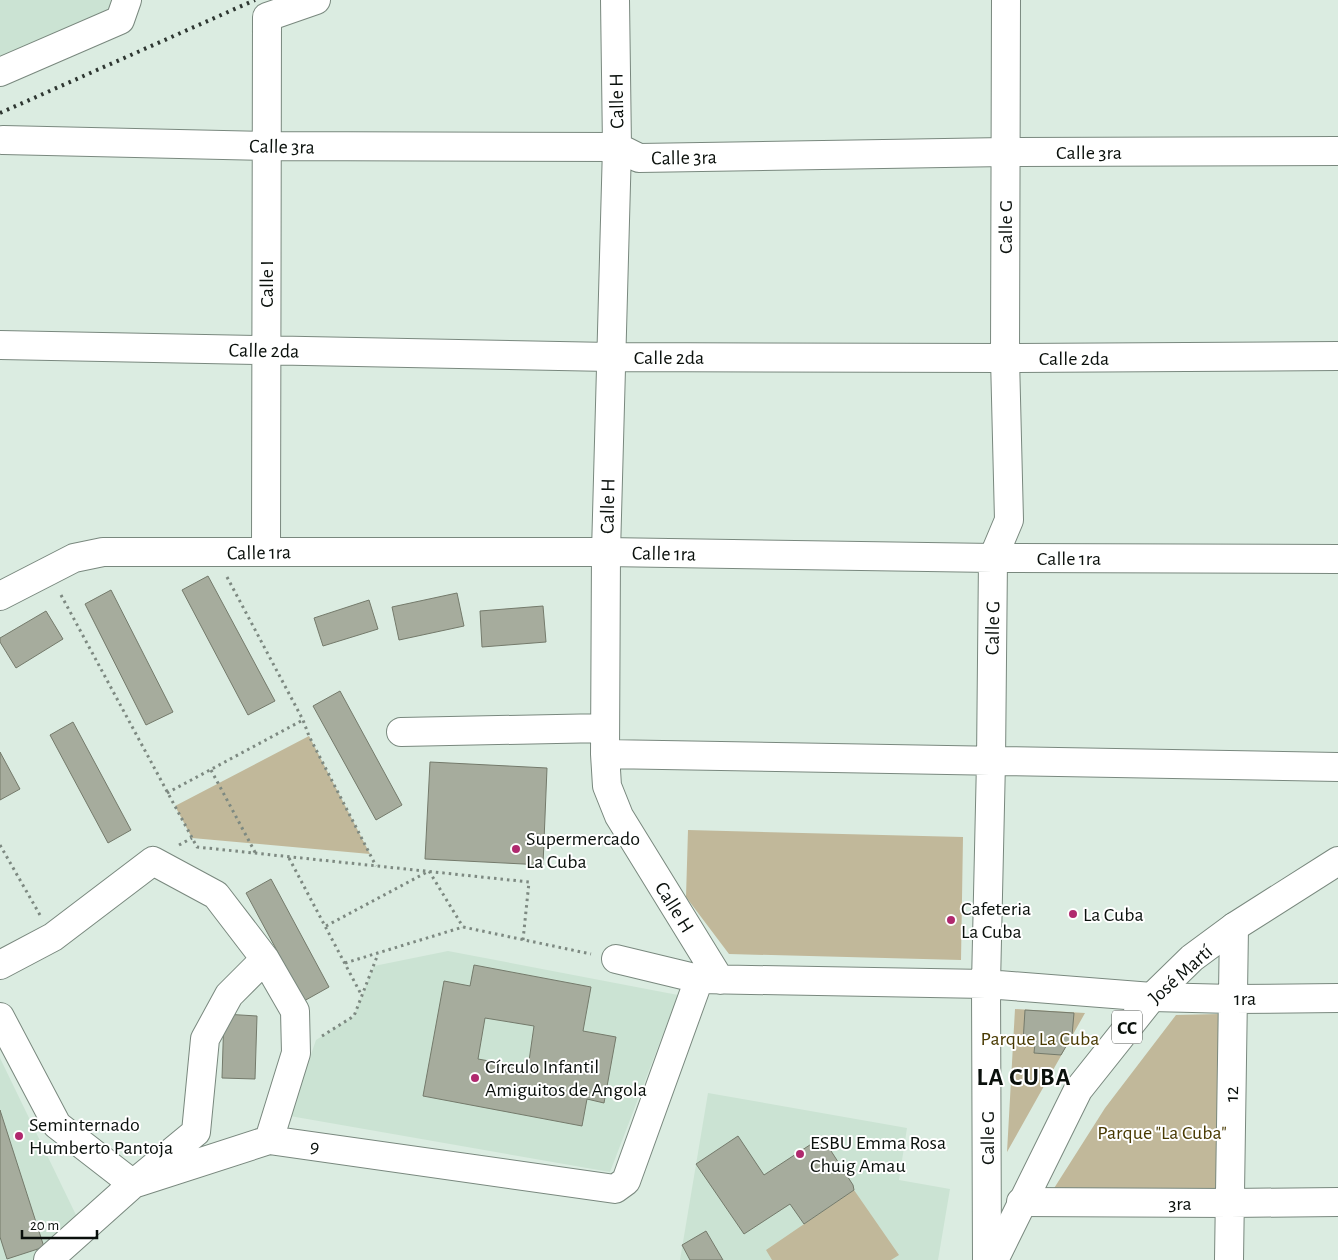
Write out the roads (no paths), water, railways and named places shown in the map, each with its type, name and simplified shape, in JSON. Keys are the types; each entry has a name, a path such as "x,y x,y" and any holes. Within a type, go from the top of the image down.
{"street":[{"path":"0,72 120,20 127,0"},
{"name":"Calle I","path":"266,552 267,18 316,0"},
{"name":"Calle H","path":"615,0 617,147 606,552 605,754 607,786 619,816 709,980"},
{"name":"Calle G","path":"987,1260 986,984 993,558 1009,520 1005,358 1006,0"},
{"name":"Calle 3ra","path":"3,140 266,146 617,147 639,158 1006,152 1338,152"},
{"name":"Calle 2da","path":"0,345 610,357 1005,358 1338,356"},
{"name":"Calle 1ra","path":"0,596 74,558 103,552 606,552 993,558 1338,559"},
{"path":"402,732 605,728"},
{"path":"605,754 1338,768"},
{"path":"0,965 53,937 154,861 216,894 265,958 295,1011 296,1053 269,1140"},
{"name":"José Martí","path":"994,1260 1078,1090 1152,997 1192,958 1234,927 1338,861"},
{"name":"12","path":"1229,1260 1234,927"},
{"path":"0,1017 57,1125 133,1184 196,1132 205,1039 229,995 265,958"},
{"name":"1ra","path":"616,960 709,980 986,984 1152,997 1338,998"},
{"name":"9","path":"48,1260 133,1184 269,1140 615,1189 626,1181 709,980"},
{"name":"3ra","path":"1021,1202 1338,1202"}],"railway":[{"path":"0,113 255,0"}],"place":[{"name":"Supermercado La Cuba","path":"516,849"},
{"name":"La Cuba","path":"1073,914"},
{"name":"Cafeteria La Cuba","path":"951,920"},
{"name":"Círculo Infantil Amiguitos de Angola","path":"475,1078"},
{"name":"Seminternado Humberto Pantoja","path":"19,1136"},
{"name":"ESBU Emma Rosa Chuig Amau","path":"800,1154"}],"district":[{"name":"LA CUBA","path":"1024,1076"}],"park label":[{"name":"Parque La Cuba","path":"1040,1038"},
{"name":"Parque \"La Cuba\"","path":"1162,1132"}]}
